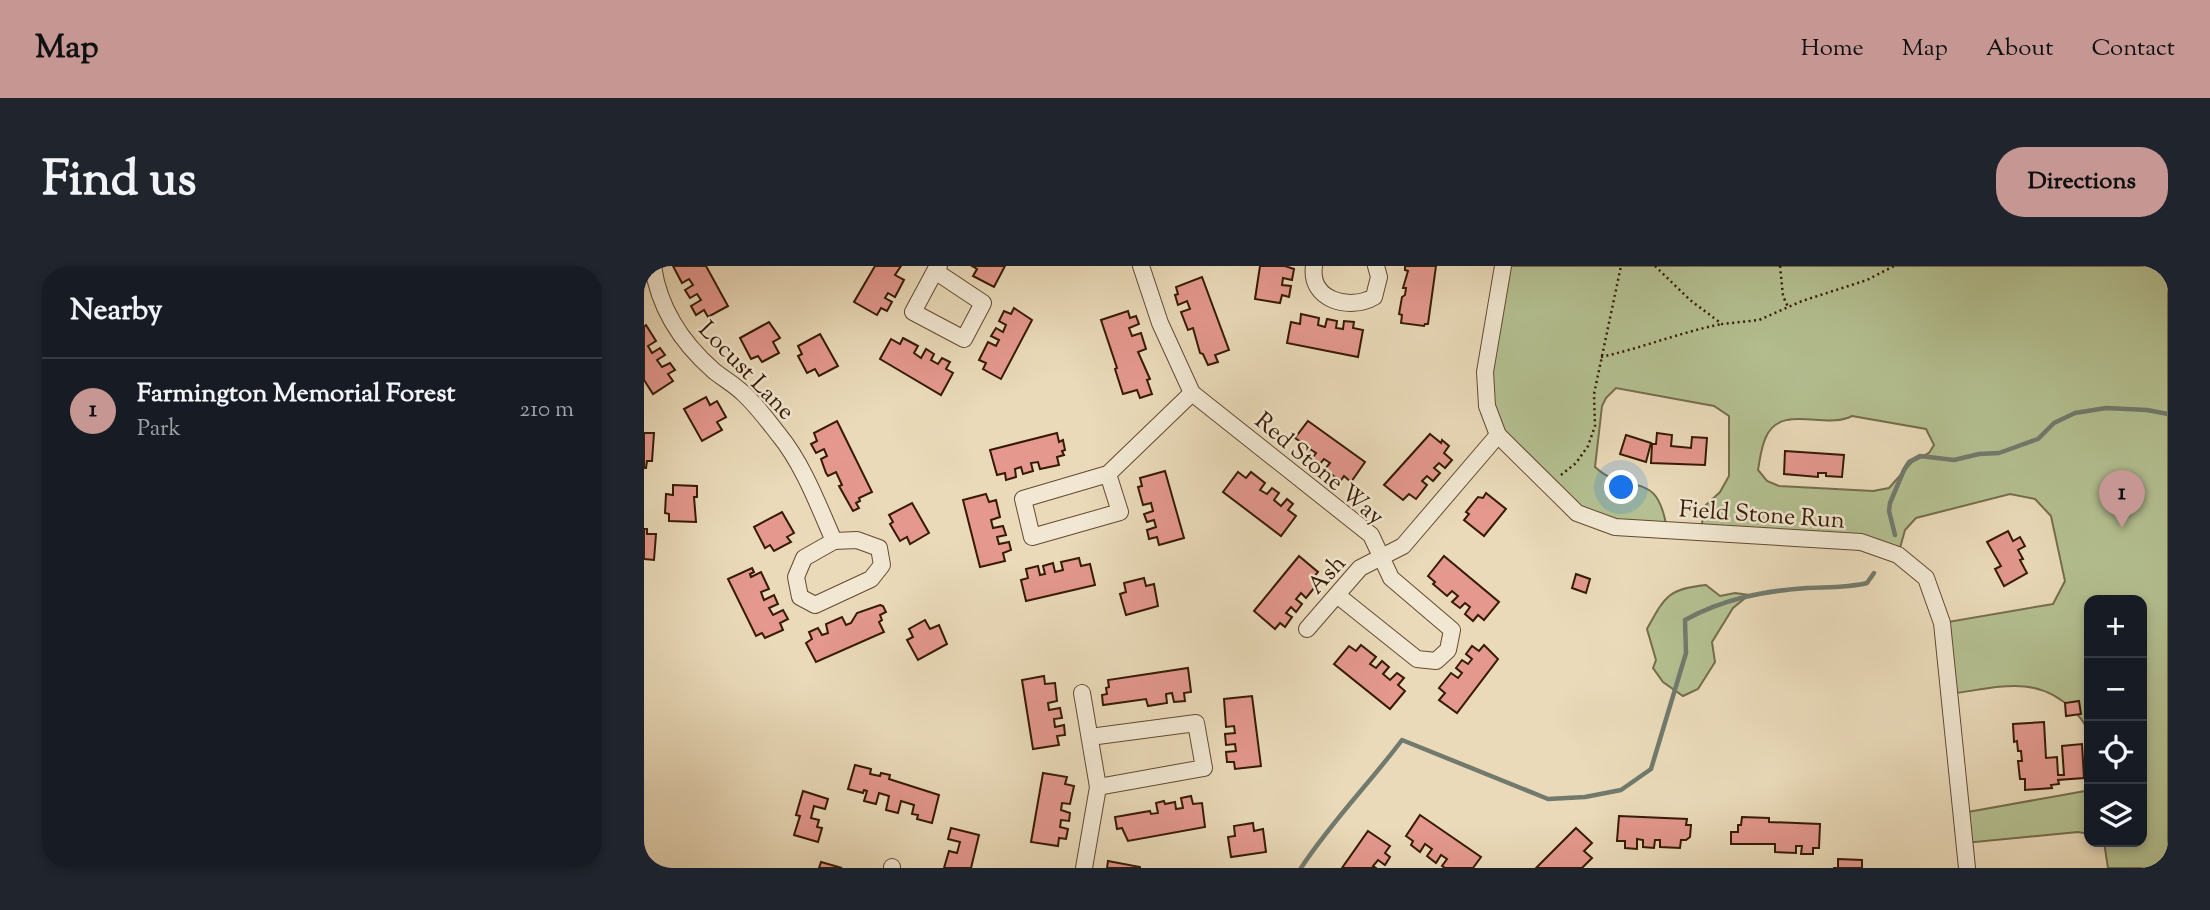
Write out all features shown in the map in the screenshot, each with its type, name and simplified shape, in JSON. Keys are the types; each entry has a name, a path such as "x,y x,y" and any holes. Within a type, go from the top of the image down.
{"street":[{"name":"Locust Lane","path":"653,266 655,284 668,317 688,346 744,394 782,438 812,491 834,541"},
{"name":"Red Stone Way","path":"1141,266 1160,323 1192,393 1371,535 1391,578 1452,630 1448,649 1436,661 1418,659 1337,595"},
{"path":"1314,266 1312,279 1325,297 1363,303 1374,298 1379,276 1376,266"},
{"name":"Field Stone Run","path":"1503,266 1485,372 1487,406 1498,435 1577,513 1615,527 1861,542 1898,555 1926,578 1942,622 1967,868"},
{"path":"937,269 984,303 964,339 913,312 937,269"},
{"path":"1108,474 1120,512 1032,537 1023,499 1108,474 1192,393"},
{"name":"Ash","path":"1307,628 1360,568 1403,546 1498,435"},
{"path":"857,540 879,548 882,565 871,579 815,605 800,597 796,577 804,558 834,541 857,540"},
{"path":"1082,693 1098,787 1084,868"},
{"path":"1090,737 1196,723 1204,768 1098,787"}],"path":[{"path":"1548,485 1576,463 1588,446 1595,426 1594,394 1620,266"},
{"path":"1655,266 1690,300 1722,324"},
{"path":"1780,266 1783,296 1788,307"},
{"path":"1601,357 1642,348 1697,329 1759,320 1788,307 1867,280 1894,266"}],"green space":[{"path":"1503,266 2168,266 2168,868 2108,868 2105,847 2147,847 2147,595 2084,595 2084,725 2059,698 2030,687 1999,687 1950,694 1942,623 2053,604 2065,581 2051,516 2035,499 2010,494 1916,518 1905,530 1898,555 1861,542 1700,532 1706,505 1720,492 1729,476 1729,416 1714,406 1616,388 1602,406 1595,467 1608,476 1649,490 1662,510 1667,530 1577,513 1498,435 1485,372","holes":["1852,416 1926,429 1934,445 1929,453 1912,462 1889,488 1873,491 1779,486 1767,481 1758,470 1766,437 1773,427 1782,421 1793,419 1841,420"]},
{"path":"1706,585 1720,596 1735,593 1749,595 1733,608 1712,642 1715,662 1698,689 1683,696 1663,682 1653,668 1656,660 1647,629 1669,596 1683,589"},
{"path":"2084,791 2084,833 1965,843 1962,813"}],"building":[{"path":"673,266 706,266 728,306 708,317 704,310 696,315 691,306 701,300 697,294 690,298 685,290 693,285 689,279 682,283"},
{"path":"875,266 901,266 895,275 904,280 895,297 888,293 885,298 892,302 887,311 881,308 877,315 854,302"},
{"path":"972,266 1005,266 994,287 973,276 977,269"},
{"path":"1260,266 1285,266 1294,269 1292,280 1283,278 1282,285 1291,286 1289,297 1282,295 1280,303 1255,299"},
{"path":"1405,266 1436,266 1428,324 1424,326 1401,323 1402,315 1399,314 1408,271"},
{"path":"1202,277 1229,350 1215,355 1218,362 1208,365 1200,353 1193,328 1188,330 1181,312 1190,309 1187,301 1178,305 1175,295 1178,294 1176,287"},
{"path":"1014,308 1032,320 1001,379 983,369 986,363 979,360 988,342 996,346 999,340 991,336 996,328 1003,332 1006,325 999,321 1004,311 1011,314"},
{"path":"1128,311 1130,318 1136,316 1139,324 1129,328 1132,336 1141,333 1146,349 1138,352 1150,379 1147,380 1152,394 1140,398 1137,390 1123,394 1101,320"},
{"path":"1301,314 1319,318 1318,325 1325,327 1327,319 1337,321 1336,328 1343,329 1344,321 1354,322 1353,328 1363,330 1358,357 1287,343 1291,322 1300,324"},
{"path":"769,322 780,338 773,342 779,353 762,362 758,356 751,359 740,338"},
{"path":"646,325 656,341 648,346 652,353 660,348 665,355 657,360 662,367 670,363 675,370 668,374 673,381 653,394 644,380"},
{"path":"820,334 838,366 819,376 815,369 807,373 798,356 802,354 798,346"},
{"path":"903,338 918,346 914,353 921,358 926,349 934,354 931,360 938,364 942,358 950,362 946,369 953,373 941,395 880,359 891,339 900,344"},
{"path":"706,397 710,405 717,401 726,417 717,422 722,430 702,441 684,409"},
{"path":"837,421 872,492 859,498 860,501 856,503 859,508 853,511 839,486 842,485 836,472 828,476 826,473 821,459 827,456 824,449 816,453 811,444 817,441 814,433"},
{"path":"1308,421 1365,462 1351,482 1344,476 1339,483 1335,480 1325,469 1330,463 1324,459 1319,465 1311,460 1316,453 1310,449 1305,456 1296,449 1301,442 1295,438"},
{"path":"644,433 654,433 652,461 647,461 646,468 644,468"},
{"path":"1057,433 1059,442 1063,440 1065,450 1062,451 1064,455 1057,457 1059,465 1040,469 1038,462 1031,463 1033,471 1023,474 1021,467 1015,469 1016,477 1006,480 1005,473 997,475 990,450"},
{"path":"1657,433 1672,435 1671,446 1691,448 1692,437 1707,438 1705,465 1651,463 1652,444 1656,444"},
{"path":"1430,434 1449,446 1444,453 1452,460 1445,468 1439,463 1434,468 1440,473 1433,481 1427,476 1422,481 1427,485 1416,499 1409,494 1403,500 1384,485"},
{"path":"1626,435 1651,443 1646,462 1620,454"},
{"path":"1785,451 1844,455 1842,477 1826,476 1826,473 1818,473 1818,477 1784,474"},
{"path":"1165,471 1184,538 1159,545 1157,537 1149,539 1147,530 1156,527 1154,520 1147,522 1144,514 1153,511 1151,503 1143,505 1138,487 1142,486 1140,478"},
{"path":"1238,472 1246,478 1251,472 1265,483 1260,490 1267,494 1272,488 1279,493 1274,500 1281,506 1287,499 1293,504 1288,510 1296,516 1281,536 1223,492"},
{"path":"673,485 697,486 697,497 694,497 696,522 669,521 669,514 665,513 666,494 673,495"},
{"path":"1486,493 1506,509 1484,536 1464,520 1469,514 1466,512 1478,497 1483,498"},
{"path":"986,494 989,502 996,500 1000,517 991,520 993,528 1003,526 1006,535 997,537 999,544 1009,542 1011,550 1003,553 1005,561 980,567 963,500"},
{"path":"912,503 929,533 910,544 907,537 900,541 890,524 893,522 889,515"},
{"path":"782,512 794,533 787,537 791,542 774,551 770,545 765,548 754,527"},
{"path":"644,529 647,529 647,534 656,534 654,560 644,559"},
{"path":"2008,531 2013,541 2020,537 2025,546 2018,550 2027,573 2004,586 1995,569 2001,566 1987,542"},
{"path":"1299,556 1318,572 1314,577 1319,582 1306,598 1301,593 1296,599 1302,604 1296,612 1291,607 1286,613 1292,617 1285,627 1280,623 1275,629 1254,611"},
{"path":"1444,556 1499,602 1484,620 1478,615 1473,621 1465,614 1470,607 1465,603 1460,608 1452,602 1458,596 1452,591 1447,596 1428,576"},
{"path":"1079,558 1081,566 1090,564 1095,585 1026,601 1021,580 1028,578 1026,569 1038,566 1040,575 1045,574 1043,566 1053,563 1055,572 1063,570 1061,562"},
{"path":"752,568 754,572 750,574 751,577 761,572 769,589 761,592 764,600 774,595 778,604 769,608 773,615 783,610 788,619 780,623 783,630 765,638 762,633 756,636 728,579"},
{"path":"1576,574 1590,579 1586,593 1572,588"},
{"path":"1144,578 1146,586 1154,584 1158,606 1126,615 1120,594 1126,592 1124,583"},
{"path":"880,605 886,612 880,615 882,620 879,622 884,632 816,662 806,643 812,639 809,632 818,628 822,635 828,633 826,624 842,617 846,625 851,623 857,613"},
{"path":"925,620 930,629 939,625 947,644 918,660 907,640 913,637 909,629"},
{"path":"1361,645 1376,657 1370,664 1376,668 1382,661 1389,667 1383,674 1390,680 1397,673 1404,678 1398,685 1405,691 1390,709 1334,664 1349,646 1356,651"},
{"path":"1484,645 1498,659 1457,713 1439,700 1445,693 1439,688 1451,673 1458,678 1462,673 1456,668 1462,660 1468,664 1472,659 1466,654 1472,646 1479,651"},
{"path":"1188,668 1191,692 1184,693 1185,701 1174,702 1172,693 1166,694 1167,703 1148,706 1146,699 1103,705 1102,695 1107,694 1108,680"},
{"path":"1044,676 1045,684 1055,683 1057,701 1048,703 1049,710 1060,708 1062,718 1054,719 1055,727 1064,725 1065,735 1057,736 1059,745 1033,749 1022,680"},
{"path":"1252,696 1261,766 1235,769 1234,762 1227,762 1226,752 1236,751 1235,744 1226,745 1225,734 1235,733 1234,726 1226,727 1224,699"},
{"path":"2079,701 2081,714 2066,716 2065,703"},
{"path":"2044,722 2046,758 2057,757 2058,775 2064,775 2062,746 2082,744 2084,778 2058,780 2059,784 2051,785 2052,788 2025,790 2025,779 2020,779 2018,761 2022,761 2021,751 2018,751 2017,741 2014,742 2013,724"},
{"path":"855,765 871,769 870,774 890,775 889,779 939,795 932,823 917,819 918,815 912,814 914,805 901,801 898,813 886,810 889,796 879,793 876,804 864,801 867,791 864,790 863,793 848,789"},
{"path":"1043,773 1067,777 1065,784 1074,786 1070,804 1062,803 1061,810 1070,813 1069,821 1061,820 1060,827 1068,829 1066,839 1059,838 1058,846 1031,842"},
{"path":"803,791 828,799 825,809 814,806 811,818 819,820 817,827 822,828 818,842 794,835"},
{"path":"1191,796 1193,804 1202,803 1205,827 1128,841 1122,828 1117,829 1115,817 1150,811 1151,814 1158,813 1156,803 1164,801 1165,804 1175,802 1176,809 1183,808 1181,798"},
{"path":"1420,815 1481,857 1473,868 1445,868 1442,866 1447,859 1441,855 1436,863 1427,856 1432,849 1425,844 1420,852 1411,845 1413,841 1406,836"},
{"path":"1619,816 1687,819 1686,825 1691,825 1690,837 1681,840 1680,848 1660,847 1660,840 1655,840 1654,848 1643,847 1643,840 1637,839 1637,849 1625,848 1625,841 1617,841"},
{"path":"1742,817 1769,818 1769,822 1820,824 1819,848 1813,848 1813,854 1801,854 1802,846 1796,846 1796,853 1775,852 1775,844 1731,844 1731,832 1738,832"},
{"path":"1253,823 1254,831 1263,829 1266,852 1231,857 1228,837 1235,836 1234,826"},
{"path":"951,828 979,835 971,868 944,868 949,851 957,853 960,842 948,839"},
{"path":"1576,828 1592,843 1584,851 1592,858 1582,868 1536,868"},
{"path":"1368,831 1390,846 1385,853 1390,857 1385,865 1378,860 1373,866 1376,868 1342,868"},
{"path":"1838,859 1862,860 1862,868 1838,868"},
{"path":"1108,861 1140,867 1140,868 1107,868"},
{"path":"821,862 842,868 819,868"}],"waterway":[{"path":"1895,535 1889,511 1890,503 1909,462 1920,456 1954,460 1999,453 2038,439 2054,423 2075,413 2106,408 2168,414"},
{"path":"1301,868 1402,740 1548,799 1585,797 1621,790 1651,769 1686,653 1685,620 1729,601 1759,594 1867,583 1874,573"}],"place":[{"name":"Farmington Memorial Forest","path":"2122,528"}]}
